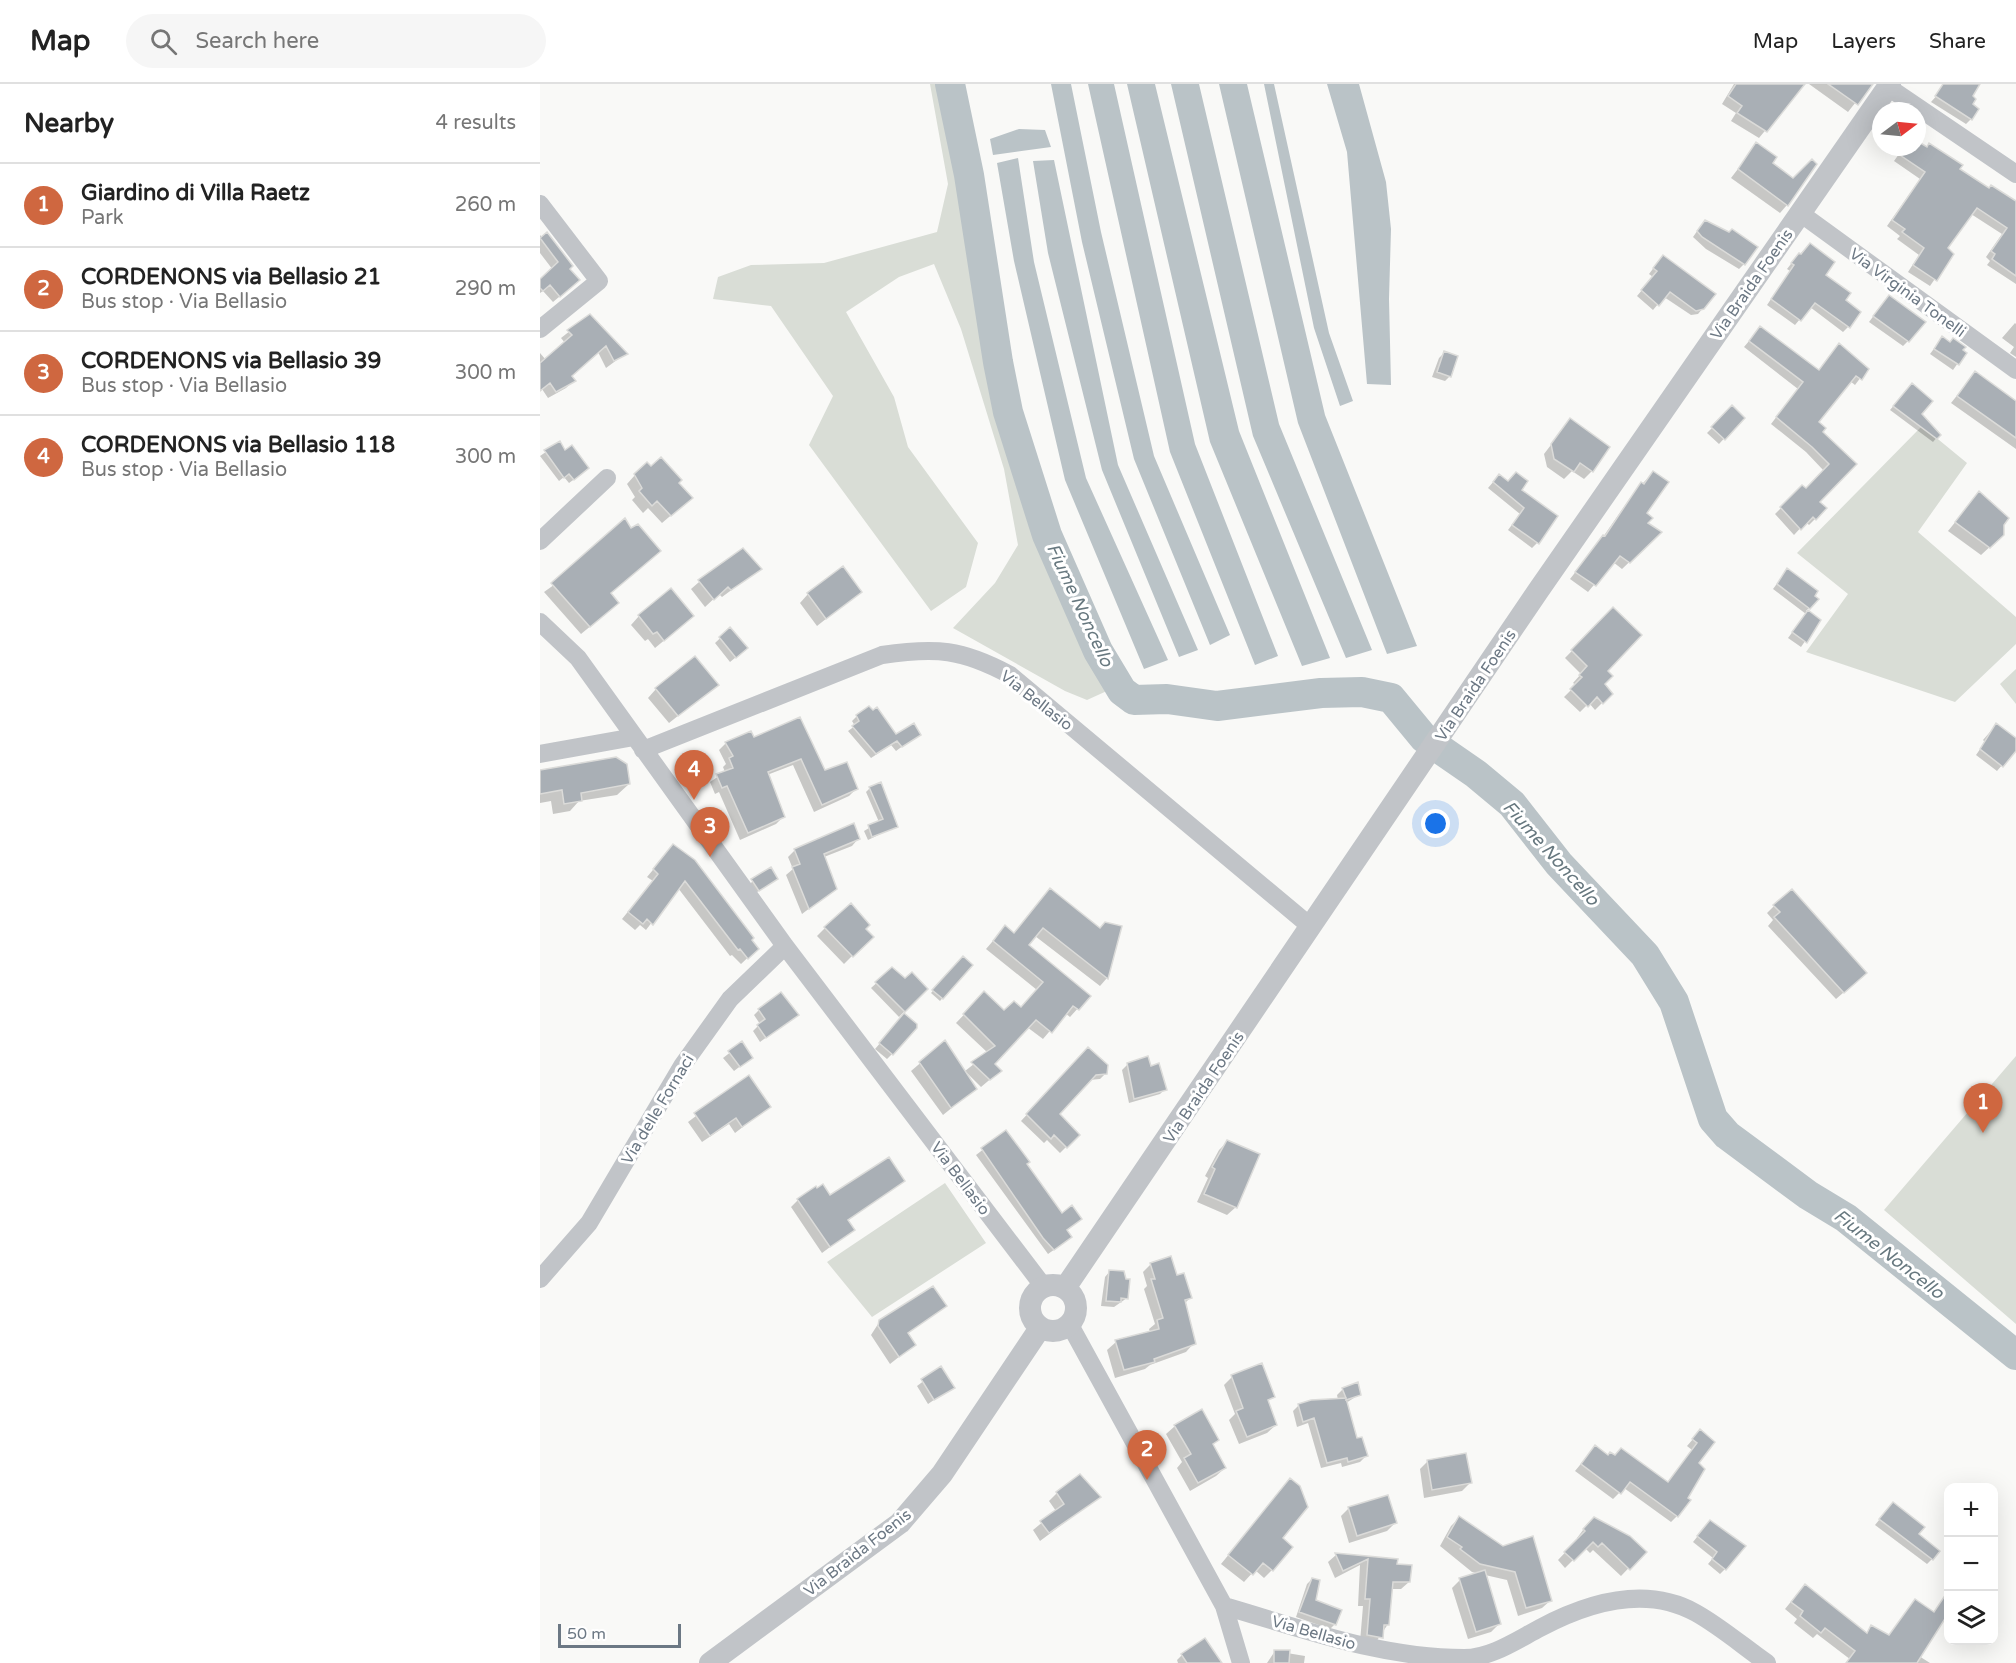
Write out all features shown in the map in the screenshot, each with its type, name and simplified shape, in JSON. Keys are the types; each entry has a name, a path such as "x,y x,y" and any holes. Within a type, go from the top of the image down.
{"street":[{"path":"1889,85 2016,174"},
{"name":"Via Braida Foenis","path":"1055,1288 1310,926 1889,85"},
{"path":"540,204 598,281 540,329"},
{"name":"Via Virginia Tonelli","path":"1800,213 2016,370"},
{"path":"540,541 607,478"},
{"name":"Via Bellasio","path":"540,621 578,658 785,946 1055,1288"},
{"name":"Via Bellasio","path":"639,743 882,655 922,649 979,658 1010,675 1310,926"},
{"path":"540,754 639,743"},
{"name":"Via delle Fornaci","path":"540,1279 589,1223 682,1066 730,999 785,946"},
{"path":"1055,1288 1076,1302 1076,1313 1070,1325 1057,1331 1040,1328 1030,1315 1034,1295 1055,1288"},
{"path":"1070,1325 1224,1606 1241,1663"},
{"name":"Via Braida Foenis","path":"710,1663 900,1523 942,1474 1040,1328"},
{"name":"Via Bellasio","path":"1224,1606 1378,1651 1466,1658 1484,1656 1569,1613 1622,1599 1650,1598 1695,1613 1767,1663"}],"shaded area":[{"path":"930,84 950,84 952,89 967,170 991,332 1008,412 1027,480 1064,580 1111,675 1109,690 1087,700 1065,691 953,628 995,583 1018,545 1004,469 961,329 934,264 899,277 846,312 894,397 908,447 978,543 966,587 931,611 809,445 833,396 771,306 713,299 718,277 751,265 824,263 937,232 948,184"},
{"path":"1051,84 1071,84 1101,232 1154,456 1230,635 1210,645 1134,459 1082,242"},
{"path":"1088,84 1114,84 1195,444 1278,656 1255,665 1170,452"},
{"path":"1127,84 1155,84 1239,431 1330,658 1302,666 1210,442"},
{"path":"1171,84 1199,84 1279,424 1372,650 1346,658 1253,436"},
{"path":"1219,84 1247,84 1325,415 1417,646 1387,654 1298,423"},
{"path":"1264,84 1274,84 1329,333 1353,401 1340,406 1314,328"},
{"path":"1327,84 1359,84 1386,182 1391,229 1389,299 1391,385 1367,384 1347,152"},
{"path":"1019,129 1045,130 1051,147 993,155 990,139"},
{"path":"1018,158 1034,262 1086,478 1168,660 1144,669 1065,480 1014,261 997,163"},
{"path":"1054,160 1118,465 1198,650 1179,657 1102,470 1048,253 1033,161"},
{"path":"1922,426 1967,463 1918,532 2016,617 2016,644 1955,702 1806,652 1848,594 1797,553"},
{"path":"2016,669 2016,704 2000,684"},
{"path":"2016,1056 2016,1324 1884,1210"},
{"path":"945,1183 986,1243 872,1317 827,1262"}],"building":[{"path":"1736,84 1805,84 1767,132 1737,113 1742,106 1728,96"},
{"path":"1828,84 1873,84 1858,105"},
{"path":"1943,84 1980,84 1973,96 1976,99 1973,104 1979,109 1972,120 1935,96"},
{"path":"1756,142 1777,157 1773,163 1793,178 1812,159 1817,164 1788,206 1738,169"},
{"path":"1929,143 1963,165 1960,169 1989,188 1991,185 2016,201 2016,276 1992,259 1995,254 1991,251 2007,228 1977,208 1948,248 1954,254 1937,281 1913,265 1924,248 1902,232 1905,229 1892,220 1925,172 1901,156 1926,156 1926,146"},
{"path":"1705,220 1729,232 1732,229 1758,247 1745,265 1702,237 1697,231"},
{"path":"547,232 573,266 570,269 580,280 560,297 550,285 543,291 540,288 540,279 558,262 540,238"},
{"path":"1810,243 1835,262 1826,275 1851,293 1846,300 1861,312 1850,328 1815,303 1801,321 1771,299 1794,265 1791,263"},
{"path":"1663,255 1716,294 1704,309 1696,311 1670,292 1659,306 1641,290 1657,271 1653,268"},
{"path":"1889,295 1926,322 1909,342 1873,316"},
{"path":"590,314 628,354 614,361 606,346 572,376 576,381 556,392 550,383 540,391 540,363 572,335 567,330"},
{"path":"1760,326 1819,370 1839,343 1869,369 1862,380 1856,376 1819,422 1826,428 1823,432 1857,464 1820,502 1827,508 1816,520 1813,517 1801,530 1780,507 1802,485 1806,488 1829,464 1776,417 1803,382 1749,341"},
{"path":"1942,336 1950,342 1953,338 1966,347 1963,350 1967,353 1959,365 1934,349"},
{"path":"1444,351 1458,356 1451,377 1437,372"},
{"path":"1975,371 2016,401 2016,438 1957,396"},
{"path":"1912,383 1933,401 1922,414 1941,435 1937,439 1893,406"},
{"path":"1732,405 1745,418 1725,440 1711,427"},
{"path":"1570,418 1610,447 1593,472 1580,463 1574,472 1554,459 1551,444"},
{"path":"560,441 565,450 572,445 589,468 574,480 569,474 564,478 544,450"},
{"path":"661,457 682,480 679,483 693,498 671,516 657,501 652,506 639,491 642,488 634,474 647,462 651,466"},
{"path":"1653,471 1669,482 1647,513 1653,518 1648,523 1662,532 1630,563 1620,556 1596,586 1575,572 1603,535 1605,536 1641,482 1644,484"},
{"path":"1516,472 1528,481 1522,490 1558,516 1539,544 1512,525 1524,508 1493,482 1499,474 1508,481"},
{"path":"1979,491 2009,518 2004,525 2004,535 1990,548 1955,522"},
{"path":"625,518 631,528 638,524 661,551 611,593 619,603 590,627 551,583"},
{"path":"743,548 762,569 731,590 728,587 714,600 698,580"},
{"path":"843,566 862,592 826,619 807,593"},
{"path":"1787,568 1818,591 1815,596 1819,599 1810,609 1777,584"},
{"path":"671,588 694,616 664,641 657,632 653,634 638,615"},
{"path":"1613,607 1642,635 1608,671 1613,676 1605,684 1613,694 1603,704 1597,697 1588,707 1570,689 1582,677 1579,675 1587,666 1571,650"},
{"path":"1808,610 1821,620 1807,643 1792,632"},
{"path":"730,627 748,648 736,658 719,637"},
{"path":"695,656 719,685 678,716 655,688"},
{"path":"869,706 873,710 877,707 896,734 914,723 921,735 902,747 897,741 876,754 852,726 859,721 856,715"},
{"path":"800,717 825,770 847,762 858,789 822,805 801,759 768,772 785,817 748,833 727,786 722,788 716,774 733,768 729,758 733,756 725,742 751,731 754,737"},
{"path":"1996,723 2016,738 2016,751 2003,767 1980,749"},
{"path":"616,757 627,764 630,784 581,793 582,801 564,804 562,790 540,794 540,770"},
{"path":"881,782 898,827 872,837 868,825 883,819 869,787"},
{"path":"854,823 860,839 824,854 837,889 809,909 792,867 800,864 794,849"},
{"path":"673,844 695,860 754,938 752,940 759,949 748,959 740,949 738,950 685,881 653,925 647,919 643,924 628,912 658,874 653,869"},
{"path":"771,867 778,879 759,891 751,879"},
{"path":"1050,888 1100,928 1105,922 1122,926 1108,979 1043,928 1029,945 1091,996 1079,1010 1073,1006 1052,1033 1036,1020 995,1064 1002,1071 990,1080 971,1062 995,1046 963,1014 984,991 1004,1010 1014,1001 1021,1007 1043,982 993,941 1005,925 1014,933"},
{"path":"1792,889 1867,973 1844,993 1774,917 1780,912 1773,905"},
{"path":"851,903 870,925 866,929 874,937 853,957 824,927"},
{"path":"963,956 973,965 943,999 932,990"},
{"path":"892,967 905,978 912,972 928,989 905,1012 875,982"},
{"path":"781,992 799,1015 766,1038 757,1025 765,1019 758,1009"},
{"path":"904,1013 917,1024 917,1028 893,1055 879,1043"},
{"path":"945,1040 977,1089 951,1108 919,1062"},
{"path":"742,1041 753,1058 740,1067 728,1051"},
{"path":"1088,1047 1108,1065 1107,1074 1096,1075 1060,1114 1080,1135 1067,1148 1054,1135 1051,1139 1026,1114"},
{"path":"1148,1056 1151,1066 1159,1063 1167,1090 1134,1099 1127,1063"},
{"path":"749,1075 771,1107 742,1127 736,1118 710,1136 694,1113"},
{"path":"1006,1130 1030,1162 1027,1164 1062,1213 1072,1205 1082,1219 1067,1230 1072,1237 1054,1250 1043,1238 981,1148"},
{"path":"1227,1140 1260,1154 1237,1208 1204,1194 1215,1169 1212,1167"},
{"path":"889,1157 905,1181 848,1220 855,1230 830,1247 797,1199 823,1184 830,1195"},
{"path":"1171,1256 1177,1275 1184,1273 1192,1298 1185,1300 1196,1344 1154,1359 1155,1362 1124,1370 1115,1340 1159,1329 1157,1320 1163,1318 1151,1279 1155,1279 1150,1263"},
{"path":"1109,1270 1124,1271 1126,1279 1130,1279 1128,1299 1121,1298 1121,1302 1106,1301"},
{"path":"933,1286 947,1306 908,1333 916,1345 899,1357 878,1326 879,1320"},
{"path":"1262,1363 1275,1397 1268,1400 1277,1425 1247,1437 1236,1411 1243,1408 1231,1375"},
{"path":"941,1366 955,1388 934,1400 921,1379"},
{"path":"1358,1382 1361,1395 1347,1400 1357,1438 1362,1437 1368,1456 1348,1462 1347,1458 1327,1463 1314,1418 1303,1422 1298,1404 1311,1400 1346,1398 1342,1388"},
{"path":"1202,1409 1219,1440 1213,1444 1226,1468 1198,1483 1184,1458 1191,1454 1174,1425"},
{"path":"1700,1429 1715,1442 1699,1463 1705,1469 1688,1498 1691,1500 1678,1517 1630,1482 1621,1494 1581,1464 1595,1445 1608,1455 1610,1452 1615,1455 1621,1448 1668,1482 1697,1443 1692,1439"},
{"path":"1466,1453 1472,1483 1432,1490 1427,1460"},
{"path":"1080,1474 1101,1497 1049,1533 1040,1521 1064,1504 1056,1492"},
{"path":"1290,1478 1300,1486 1308,1507 1283,1538 1293,1547 1273,1571 1263,1563 1253,1575 1228,1555"},
{"path":"1388,1495 1397,1523 1357,1536 1348,1507"},
{"path":"1893,1502 1925,1527 1919,1534 1940,1551 1933,1560 1879,1519"},
{"path":"1459,1516 1503,1546 1533,1536 1552,1601 1526,1608 1515,1572 1480,1564 1460,1549 1462,1547 1447,1537"},
{"path":"1594,1517 1630,1536 1647,1552 1630,1570 1602,1543 1598,1547 1593,1542 1574,1561 1564,1552 1585,1531 1583,1529"},
{"path":"1710,1520 1746,1546 1726,1570 1712,1559 1717,1552 1697,1536"},
{"path":"1335,1553 1398,1559 1397,1564 1412,1565 1410,1582 1393,1582 1389,1625 1384,1625 1383,1638 1367,1635 1370,1599 1365,1599 1368,1559 1343,1571"},
{"path":"1485,1570 1501,1624 1476,1632 1459,1578"},
{"path":"1312,1578 1320,1580 1316,1600 1342,1610 1336,1625 1299,1612"},
{"path":"1805,1584 1867,1633 1871,1625 1889,1635 1915,1599 1934,1612 1944,1597 1944,1620 1917,1663 1846,1663 1855,1651 1825,1628 1821,1633 1800,1616 1803,1611 1791,1602"},
{"path":"1205,1638 1222,1663 1187,1663 1181,1654"},
{"path":"1274,1650 1290,1650 1289,1663 1274,1663"}],"waterway":[{"name":"Fiume Noncello","path":"950,84 969,175 1008,412 1047,535 1098,651 1122,691 1134,700 1167,699 1217,706 1321,693 1362,692 1391,698 1424,738 1476,774 1512,804 1559,864 1645,955 1674,1002 1713,1119 1727,1135 1808,1195 1846,1218 2016,1355"}],"place":[{"name":"CORDENONS via Bellasio 118","path":"694,800"},
{"name":"CORDENONS via Bellasio 39","path":"710,857"},
{"name":"Giardino di Villa Raetz","path":"1983,1133"},
{"name":"CORDENONS via Bellasio 21","path":"1147,1480"}]}
